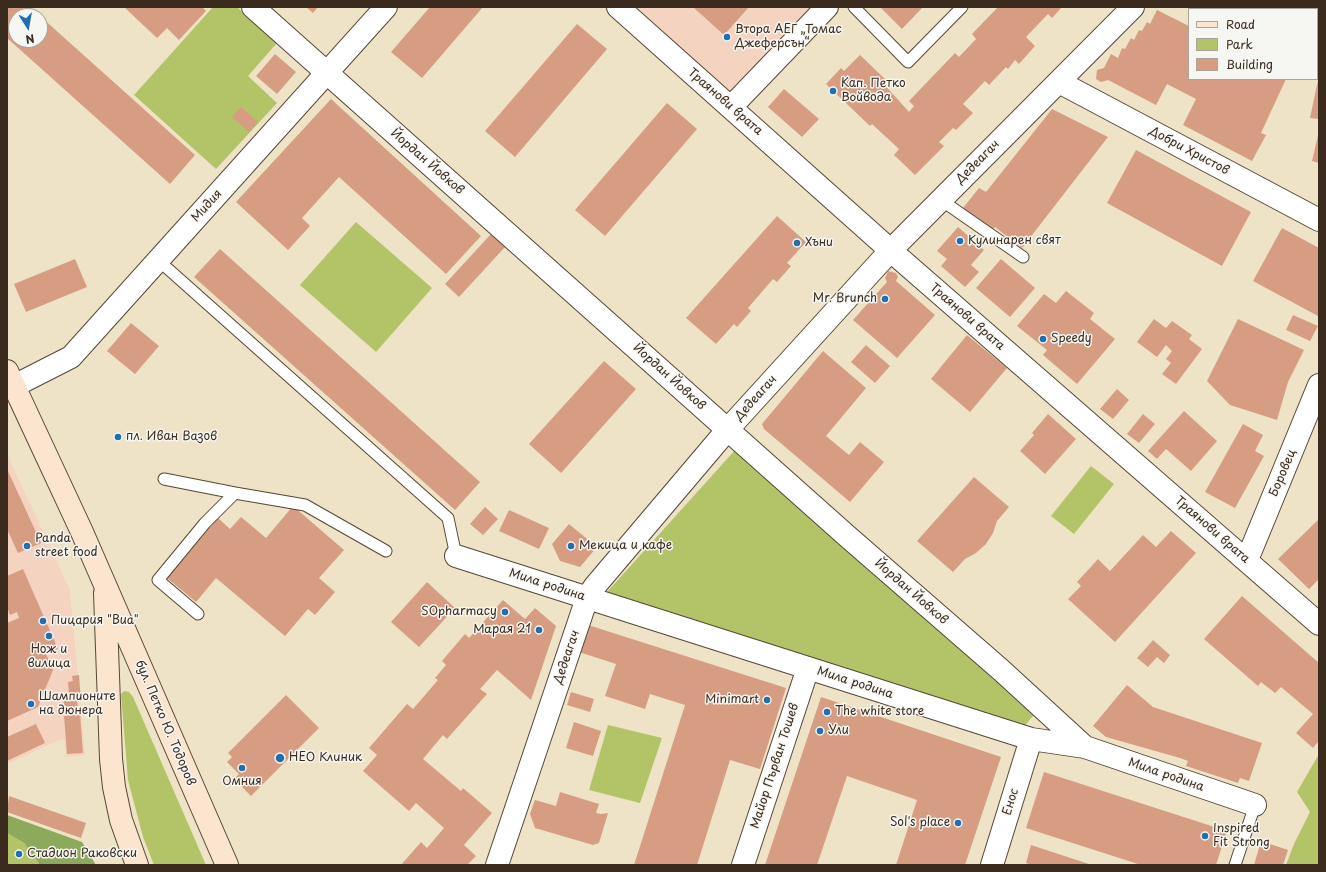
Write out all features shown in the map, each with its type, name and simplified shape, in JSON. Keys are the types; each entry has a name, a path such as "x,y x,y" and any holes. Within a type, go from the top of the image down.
{"main road":[{"name":"бул. Петко Ю. Тодоров","path":"11,379 104,581 227,865"},
{"name":"бул. Петко Ю. Тодоров","path":"104,581 110,752 114,787 121,820 137,865"}],"street":[{"name":"Йордан Йовков","path":"253,7 1000,670 1085,748"},
{"name":"Мидия","path":"11,379 71,357 386,7"},
{"name":"Траянови врата","path":"618,7 891,250 1319,624"},
{"path":"731,107 828,7"},
{"name":"Дедеагач","path":"497,865 588,598 595,586 728,429 891,250 1133,7"},
{"name":"Добри Христов","path":"1059,82 1319,220"},
{"name":"Боровец","path":"1246,560 1319,385"},
{"name":"Мила родина","path":"456,556 1031,739 1085,748 1255,805"},
{"name":"Майор Първан Тошев","path":"743,865 808,668"},
{"name":"Енос","path":"992,865 1031,739"}],"lane":[{"path":"854,7 908,62 962,7"},
{"path":"940,200 1023,257"},
{"path":"158,260 448,518 456,556"},
{"path":"164,479 305,505 386,551"},
{"path":"198,614 158,580 205,523 235,492"},
{"path":"1235,865 1255,805"}],"shaded area":[{"name":"Втора АЕГ „Томас Джеферсън“","path":"637,7 812,7 729,92"},
{"path":"1204,7 1319,7 1319,45 1318,8"},
{"path":"7,454 70,590 85,755 66,757 64,738 7,764"}],"green space":[{"path":"213,7 237,7 277,43 248,76 277,103 216,169 134,95"},
{"path":"356,222 432,288 376,352 300,285"},
{"path":"736,449 1036,712 1024,727 607,592"},
{"path":"1091,466 1114,484 1074,534 1051,516"},
{"path":"124,691 129,692 133,697 206,865 154,865 143,837 128,780 121,694"},
{"path":"608,725 662,738 640,803 589,790"},
{"path":"1319,754 1319,865 1286,865 1294,844 1310,812 1297,792"},
{"path":"7,815 82,842 96,865 40,865 24,843 7,833"},
{"name":"Стадион Раковски","path":"7,833 24,843 40,865 7,865"}],"building":[{"path":"7,7 29,7 30,8 8,8 8,39"},
{"path":"124,7 202,7 206,11 179,40 167,28 157,38"},
{"path":"306,7 318,7 313,13"},
{"path":"430,7 483,7 422,78 391,52"},
{"path":"693,7 749,7 724,35"},
{"path":"880,7 923,7 902,29"},
{"path":"998,7 1062,7 1052,18 1048,14 1026,37 1035,46 1019,64 1015,60 1008,69 1006,67 989,85 985,81 963,104 973,113 956,130 953,128 939,142 944,146 915,175 894,155 899,149 872,124 870,126 826,84 841,68 844,71 860,55 886,80 883,83 909,112 914,106 909,101 955,53 959,57 976,39 972,34"},
{"path":"1260,7 1319,7 1319,26 1318,8"},
{"path":"1157,10 1188,26 1188,80 1286,80 1261,133 1266,135 1252,161 1183,125 1196,99 1167,84 1156,105 1108,80 1101,82 1096,79 1097,70 1104,68 1111,54 1118,58 1122,48 1125,49 1131,38 1134,40 1139,30 1142,31 1147,22 1150,24"},
{"path":"48,23 195,155 170,184 18,48 48,48"},
{"path":"577,24 607,49 515,157 485,131"},
{"path":"275,54 296,72 277,94 256,76"},
{"path":"1319,80 1319,119 1310,118"},
{"path":"784,89 819,119 802,137 768,107"},
{"path":"331,99 481,236 446,274 339,177 302,218 310,226 288,250 236,202"},
{"path":"667,103 697,129 605,236 575,210"},
{"path":"241,107 258,122 249,132 232,117"},
{"path":"1052,109 1108,137 1022,248 995,227 992,231 963,208 979,188 986,192"},
{"path":"1319,131 1319,163 1312,161"},
{"path":"1136,150 1251,212 1222,266 1107,203"},
{"path":"777,216 806,242 787,263 791,266 777,282 773,279 748,308 751,311 737,327 734,324 716,344 686,318"},
{"path":"958,227 984,250 971,265 979,272 965,287 941,266 947,259 937,251"},
{"path":"1282,228 1319,248 1318,316 1253,281"},
{"path":"491,234 505,247 459,297 445,284"},
{"path":"220,249 480,482 455,510 194,277"},
{"path":"75,259 87,287 26,312 14,284"},
{"path":"1001,259 1035,288 1010,317 976,288"},
{"path":"888,271 896,273 898,277 896,281 935,315 897,358 853,320 887,282 885,278"},
{"path":"1066,291 1094,313 1090,319 1115,339 1077,384 1043,355 1047,350 1017,326 1044,294 1056,303"},
{"path":"1293,315 1318,326 1310,341 1286,330"},
{"path":"1154,319 1166,328 1172,321 1192,335 1189,339 1202,349 1176,384 1162,374 1171,363 1166,359 1172,351 1166,345 1157,357 1137,342"},
{"path":"1238,319 1304,350 1288,382 1277,420 1230,405 1207,381"},
{"path":"131,323 159,346 135,374 107,351"},
{"path":"967,335 1007,368 970,412 931,379"},
{"path":"866,345 890,366 875,383 851,362"},
{"path":"823,351 866,388 826,436 849,455 860,442 884,462 850,502 764,429 762,424"},
{"path":"604,361 636,389 561,473 529,444"},
{"path":"1117,389 1129,400 1113,419 1100,409"},
{"path":"1184,411 1217,441 1191,471 1166,449 1157,459 1148,451"},
{"path":"1048,414 1076,439 1045,474 1020,451 1034,435 1032,433"},
{"path":"1143,414 1155,424 1139,443 1127,434"},
{"path":"1243,424 1263,435 1255,451 1264,456 1235,508 1205,492"},
{"path":"7,469 41,543 18,553 7,529"},
{"path":"974,477 1009,507 997,521 993,533 986,544 976,553 965,559 953,572 917,541"},
{"path":"293,506 344,550 319,578 335,592 315,615 308,609 285,636 216,578 196,602 167,578 218,518 230,529 241,517 266,538"},
{"path":"485,507 498,519 483,535 470,524"},
{"path":"509,510 549,528 539,549 499,531"},
{"path":"1319,519 1319,579 1309,589 1278,559"},
{"path":"569,524 597,547 580,567 560,561 552,544"},
{"path":"1171,531 1196,553 1115,642 1068,599 1081,586 1077,582 1098,559 1110,571 1143,535 1156,547"},
{"path":"23,569 58,649 46,654 53,670 38,707 7,721 7,623 19,618 17,612 10,615 7,607 7,576"},
{"path":"427,582 455,608 419,647 391,622"},
{"path":"1242,596 1319,663 1319,741 1313,748 1296,733 1313,714 1281,687 1275,693 1261,682 1258,686 1204,639"},
{"path":"503,600 525,619 535,608 556,626 531,700 497,670 480,689 487,694 447,739 443,735 423,759 461,791 463,788 492,813 464,845 476,856 467,865 401,865 421,842 427,848 444,828 416,803 409,811 363,771 377,755 369,748 407,704 413,709 438,680 435,678 446,665 442,661 465,634 469,638"},
{"path":"588,625 786,688 760,769 730,760 697,865 634,865 685,705 650,694 645,709 605,696 616,664 579,652"},
{"path":"1153,640 1170,655 1164,663 1157,657 1148,667 1137,658"},
{"path":"79,675 81,701 77,701 78,709 65,711 63,696 69,695 68,682 73,681 72,676"},
{"path":"1127,685 1153,707 1262,743 1249,781 1240,778 1238,783 1186,766 1188,761 1180,758 1106,737 1093,726"},
{"path":"571,692 594,699 590,712 567,705"},
{"path":"286,695 319,728 251,796 234,779 239,774 227,762 232,757 228,753"},
{"path":"821,697 1001,757 965,865 896,865 917,800 847,776 817,865 765,865"},
{"path":"80,714 83,753 67,754 64,716"},
{"path":"574,722 601,731 593,756 566,748"},
{"path":"36,724 45,743 7,761 7,737"},
{"path":"1044,772 1227,831 1216,865 1141,865 1026,828"},
{"path":"560,792 599,804 596,813 608,813 599,843 593,845 535,828 530,814 535,800 556,806"},
{"path":"9,796 86,823 81,838 7,812"},
{"path":"1261,841 1288,850 1283,865 1254,865"},
{"path":"1031,845 1092,865 1032,865 1026,863"}],"place":[{"name":"Втора АЕГ „Томас Джеферсън“","path":"727,37"},
{"name":"Кап. Петко Войвода","path":"833,91"},
{"name":"Кулинарен свят","path":"960,241"},
{"name":"Хъни","path":"797,243"},
{"name":"Mr. Brunch","path":"885,299"},
{"name":"Speedy","path":"1043,339"},
{"name":"пл. Иван Вазов","path":"118,437"},
{"name":"Panda street food","path":"27,546"},
{"name":"Мекица и кафе","path":"571,546"},
{"name":"SOpharmacy","path":"505,612"},
{"name":"Пицария \"Виа\"","path":"43,621"},
{"name":"Марая 21","path":"539,630"},
{"name":"Нож и вилица","path":"49,636"},
{"name":"Minimart","path":"767,700"},
{"name":"Шампионите на дюнера","path":"31,704"},
{"name":"The white store","path":"827,712"},
{"name":"Ули","path":"820,731"},
{"name":"НЕО Клиник","path":"280,758"},
{"name":"Омния","path":"242,768"},
{"name":"Sol's place","path":"958,823"},
{"name":"Inspired Fit Strong","path":"1205,836"},
{"name":"Стадион Раковски","path":"19,854"}]}
